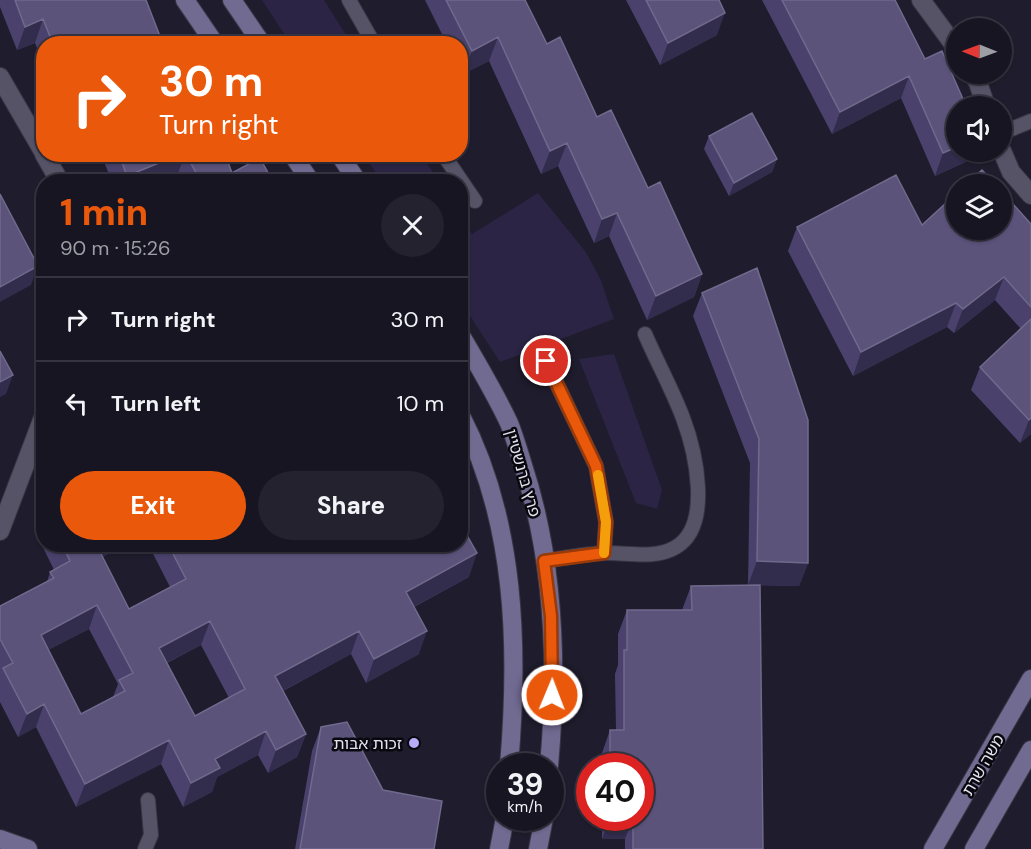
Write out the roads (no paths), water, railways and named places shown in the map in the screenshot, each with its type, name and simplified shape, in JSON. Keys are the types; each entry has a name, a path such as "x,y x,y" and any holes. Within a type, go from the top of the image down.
{"street":[{"path":"185,0 210,36"},
{"path":"232,0 257,36"},
{"path":"921,0 946,34"},
{"path":"0,77 36,140"},
{"path":"1007,162 1011,172 1031,195"},
{"name":"פרץ ברנשטיין","path":"468,349 509,425 531,490 551,616 549,753"},
{"path":"468,429 474,440 494,500 507,566 513,619 514,671 510,753"},
{"path":"0,531 36,436"},
{"name":"משה שרת","path":"933,849 1031,679"},
{"name":"משה שרת","path":"974,849 1031,750"},
{"path":"499,849 502,831"},
{"path":"538,849 541,831"},
{"path":"0,838 28,849"}],"lane":[{"path":"349,0 370,36"},
{"path":"1012,128 1031,121"},
{"path":"468,191 475,201"},
{"path":"544,561 604,553 632,555 660,552 676,547 692,531 698,513 695,459 686,429 645,334"},
{"path":"546,361 596,466 606,522 604,553"},
{"path":"145,849 151,835 148,800"}],"place":[{"name":"זכות אבות","path":"414,743"}]}
